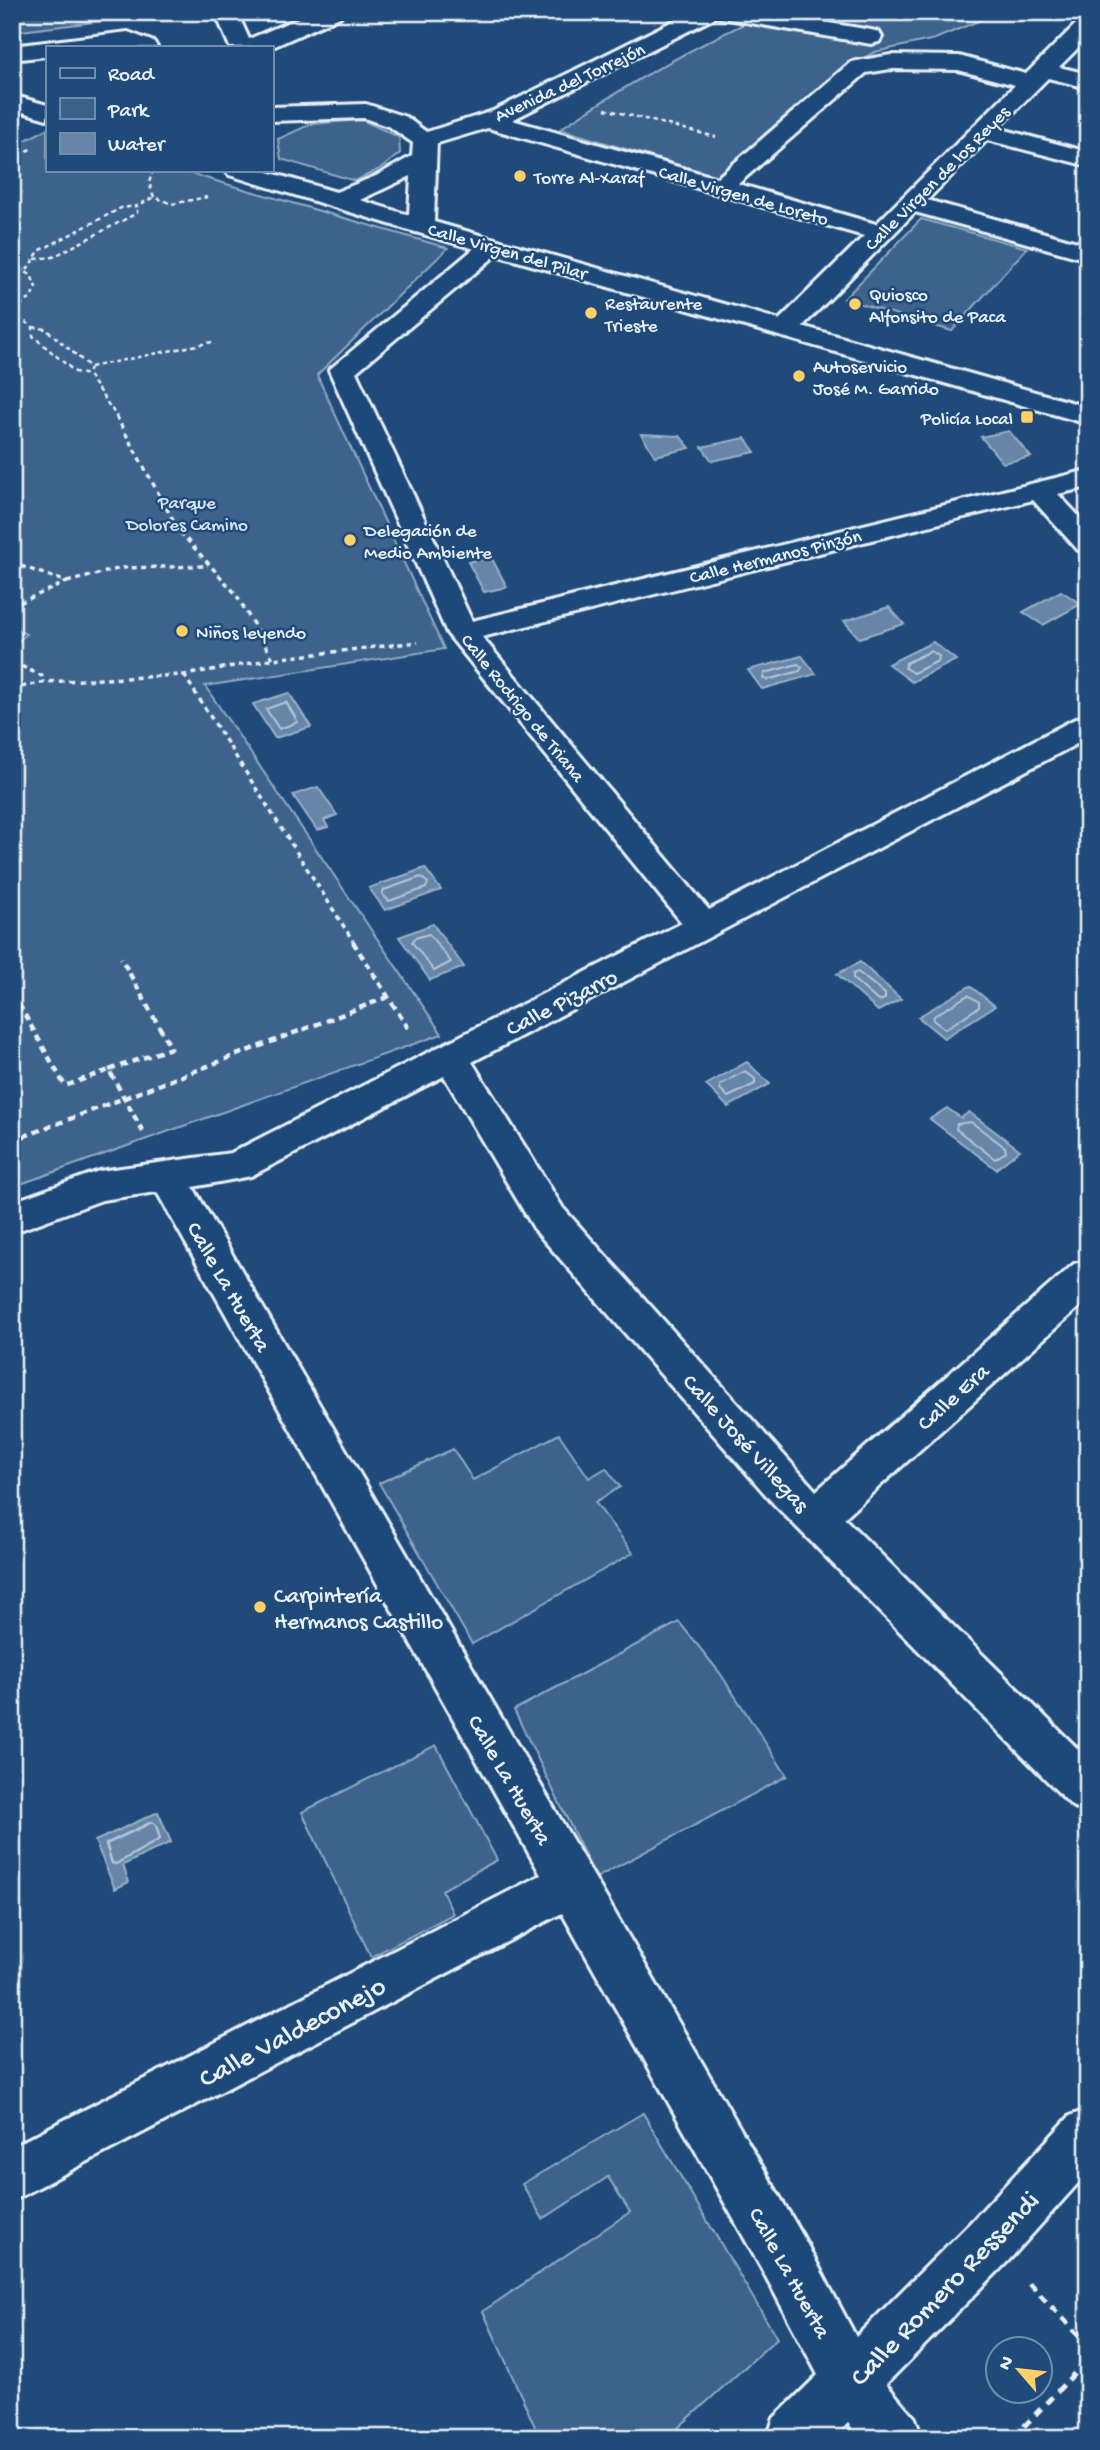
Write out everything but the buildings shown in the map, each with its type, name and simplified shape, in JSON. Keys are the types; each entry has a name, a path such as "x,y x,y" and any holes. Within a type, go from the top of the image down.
{"street":[{"path":"226,12 243,46"},
{"path":"247,46 267,41 332,12"},
{"name":"Avenida del Torrejón","path":"338,200 385,181 424,150 589,75 708,12"},
{"path":"723,12 871,37"},
{"path":"806,26 838,12"},
{"name":"Calle Virgen de los Reyes","path":"785,329 1088,25"},
{"path":"67,46 133,35"},
{"path":"12,53 46,49"},
{"path":"721,187 859,67 891,62 959,63 1088,81"},
{"path":"12,102 46,113"},
{"path":"273,114 366,111 398,122 424,150 421,226"},
{"name":"Calle Virgen de Loreto","path":"487,120 881,233"},
{"path":"982,131 1088,159"},
{"name":"Calle Virgen del Pilar","path":"244,172 421,226 1088,416"},
{"path":"910,203 1088,253"},
{"name":"Calle Rodrigo de Triana","path":"492,246 342,370 462,633 704,927"},
{"name":"Calle Virgen del Pilar","path":"981,384 1088,399"},
{"name":"Calle Hermanos Pinzón","path":"462,633 1088,478"},
{"path":"1039,490 1088,544"},
{"name":"Calle Pizarro","path":"12,1218 99,1186 239,1166 704,927 1088,725"},
{"name":"Calle José Villegas","path":"451,1057 549,1219 789,1491 1088,1791"},
{"name":"Calle La Huerta","path":"167,1176 783,2254 851,2383 895,2438"},
{"name":"Calle Era","path":"816,1517 1088,1275"},
{"name":"Calle Valdeconejo","path":"12,2175 571,1884"},
{"name":"Calle Romero Ressendi","path":"794,2438 990,2241 1088,2134"}],"path":[{"path":"152,172 149,183 154,197 172,204 201,200"},
{"path":"27,270 39,251 121,208 137,206 154,197"},
{"path":"34,259 53,257 137,213 137,206"},
{"path":"12,265 27,270 37,284 36,292 29,300 12,312 33,327 46,329 90,367"},
{"path":"33,327 33,336 75,372 88,375 104,395 144,463 179,531 236,594 273,659"},
{"path":"90,367 212,342"},
{"path":"88,375 90,367"},
{"path":"12,563 67,582"},
{"path":"12,606 67,582 121,568 208,566"},
{"path":"12,689 44,682 184,675 273,659 424,641"},
{"path":"12,666 21,666 42,676 44,682"},
{"path":"12,1141 388,997 184,675"},
{"path":"13,994 65,1086 171,1048 121,958"},
{"path":"109,1070 125,1098"},
{"path":"990,2241 1088,2345"},
{"path":"1013,2438 1088,2359"}],"green space":[{"path":"12,12 176,12 12,32"},
{"path":"770,12 1000,12 935,39 875,52 850,65 718,177 560,129 662,66"},
{"path":"362,120 399,137 400,153 382,168 355,181 281,159 278,139 311,124"},
{"name":"Parque Dolores Camino","path":"46,130 46,172 185,172 448,248 317,375 444,649 205,686 442,1034 12,1187 12,640 18,642 26,634 12,627 12,147"},
{"path":"921,219 1027,248 952,331 844,299"},
{"path":"559,1434 589,1478 606,1468 620,1487 595,1502 633,1553 472,1644 379,1483 453,1449 473,1480"},
{"path":"679,1622 720,1673 787,1776 596,1878 514,1710"},
{"path":"436,1745 497,1860 442,1890 453,1914 371,1957 302,1812"},
{"path":"643,2113 777,2338 667,2438 540,2438 483,2311 630,2212 608,2177 543,2219 522,2184"}],"water":[{"path":"1009,431 1031,457 1003,463 981,437"},
{"path":"641,434 680,436 690,448 655,456"},
{"path":"745,438 755,452 712,461 702,447"},
{"path":"491,557 507,587 484,592 468,562"},
{"path":"1061,591 1081,604 1043,625 1023,612"},
{"path":"889,607 904,624 859,638 844,621"},
{"path":"933,642 956,660 912,682 888,664"},
{"path":"802,656 816,674 762,689 748,670"},
{"path":"289,693 311,727 275,738 253,704"},
{"path":"318,787 337,815 324,820 328,827 317,830 293,795"},
{"path":"425,868 441,890 385,910 369,888"},
{"path":"433,924 464,967 430,980 399,937"},
{"path":"860,962 901,999 878,1011 837,974"},
{"path":"970,986 995,1006 944,1038 918,1017"},
{"path":"747,1062 770,1084 728,1107 706,1085"},
{"path":"947,1108 961,1118 969,1112 1020,1150 996,1169 930,1119"},
{"path":"158,1812 171,1842 123,1865 129,1882 115,1889 95,1841"}],"place":[{"name":"Torre Al-Xaraf","path":"520,176"},
{"name":"Quiosco Alfonsito de Paca","path":"855,304"},
{"name":"Restaurente Trieste","path":"591,313"},
{"name":"Autoservicio José M. Garrido","path":"799,376"},
{"name":"Policía Local","path":"1027,417"},
{"name":"Delegación de Medio Ambiente","path":"350,540"},
{"name":"Niños leyendo","path":"182,631"},
{"name":"Carpintería Hermanos Castillo","path":"260,1607"}]}
